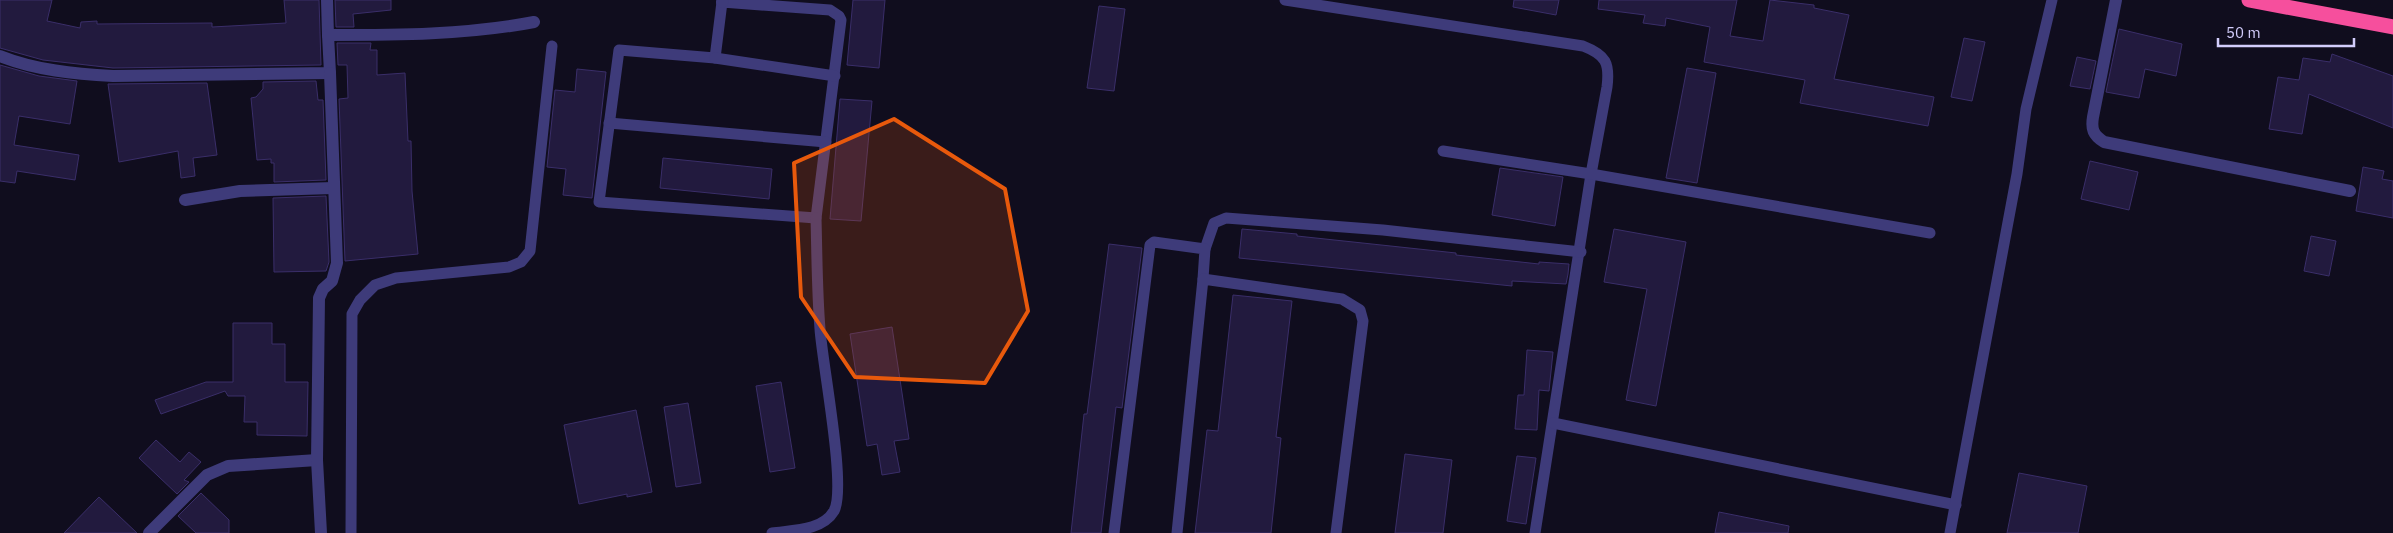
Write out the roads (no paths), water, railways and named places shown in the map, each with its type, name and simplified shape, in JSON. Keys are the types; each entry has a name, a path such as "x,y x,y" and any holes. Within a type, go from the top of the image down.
{"highway":[{"path":"2249,0 2393,27"}],"street":[{"path":"320,533 317,460 319,298 323,289 332,281 337,263 327,0"},
{"path":"2116,0 2093,117 2092,127 2098,138 2104,142 2350,191"},
{"path":"328,35 430,34 483,31 534,22"},
{"path":"0,56 15,62 77,74 113,76 330,73"},
{"path":"185,200 240,192 333,188"},
{"path":"149,533 202,479 228,466 317,460"}],"lane":[{"path":"1285,0 1583,46 1596,51 1603,57 1609,73 1591,174 1581,252 1535,533"},
{"path":"1950,533 2017,174 2026,109 2052,0"},
{"path":"715,58 723,1 830,10 836,12 840,20 835,76 816,218 820,329 834,436 838,500 834,511 819,529 810,528 772,533"},
{"path":"351,533 352,314 360,300 375,285 396,278 510,267 521,262 530,251 552,46"},
{"path":"816,218 599,202 609,123 619,50 715,58 835,76"},
{"path":"609,123 826,142"},
{"path":"1443,151 1591,174 1930,233"},
{"path":"1177,533 1205,249 1214,223 1221,218 1384,230 1581,252"},
{"path":"1114,533 1150,245 1154,242 1205,249"},
{"path":"1203,279 1342,299 1360,310 1363,321 1336,533"},
{"path":"1553,422 1956,505"}]}
